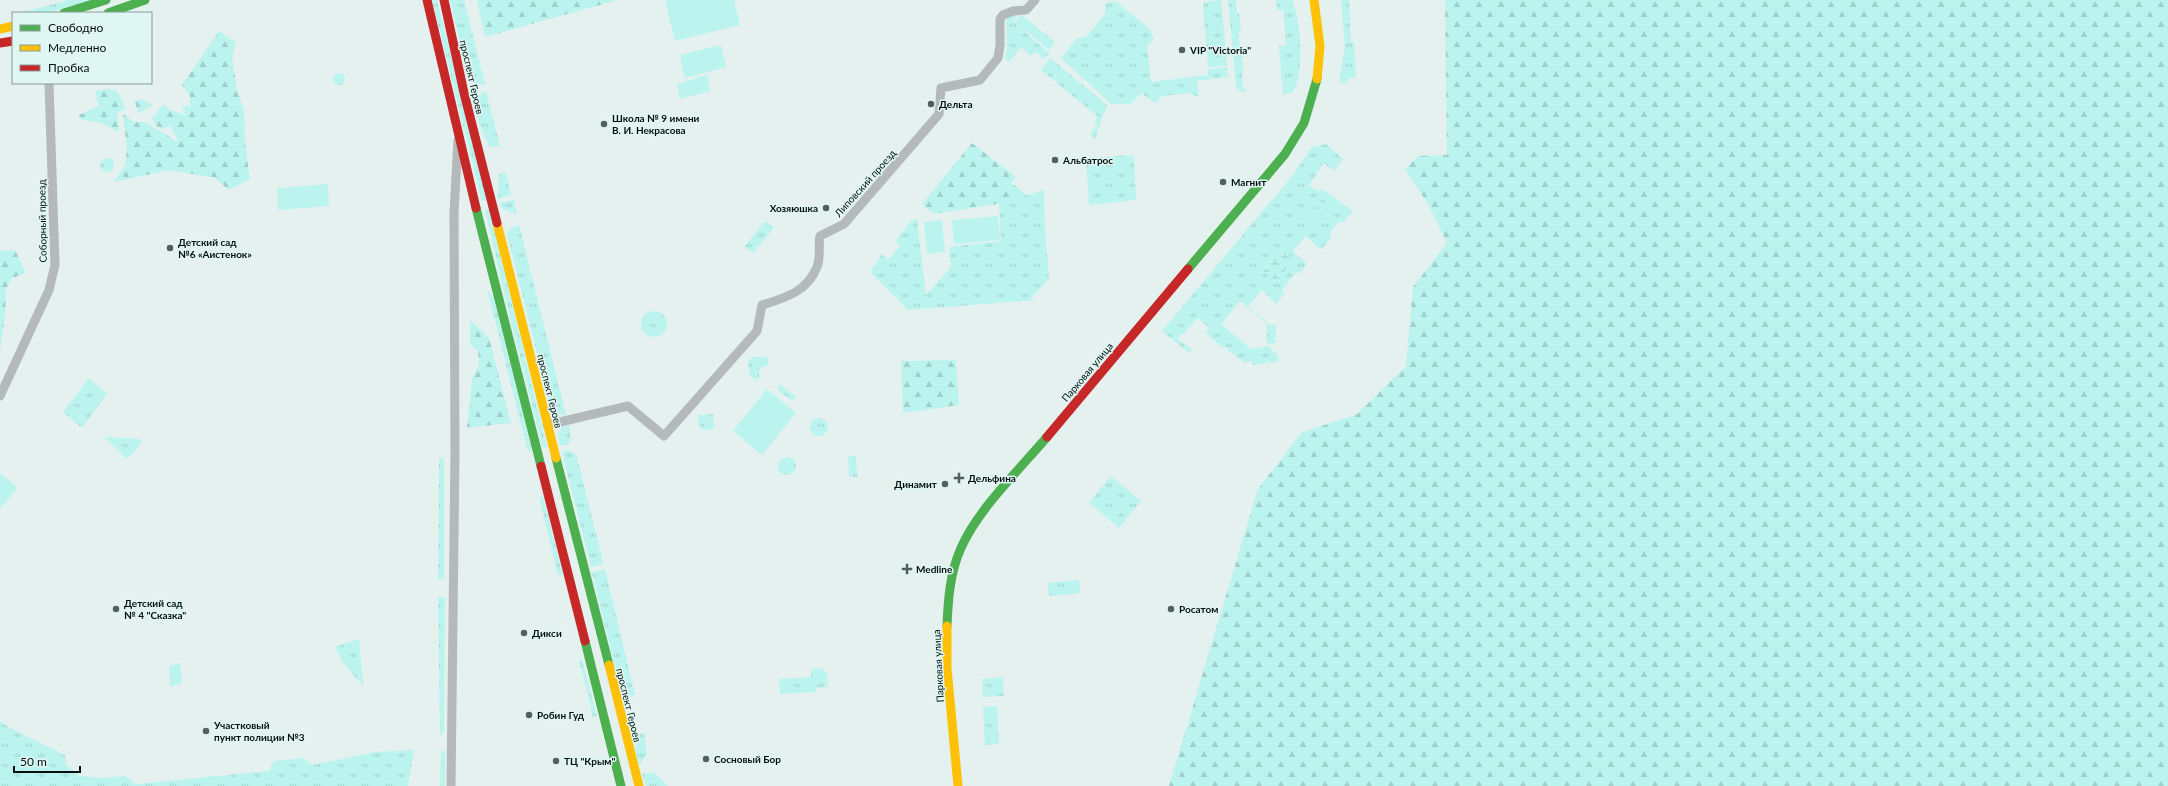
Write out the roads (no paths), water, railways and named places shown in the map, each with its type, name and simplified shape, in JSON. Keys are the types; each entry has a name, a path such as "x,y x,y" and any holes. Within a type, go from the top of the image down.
{"main road":[{"path":"67,12 106,0"},
{"path":"111,12 145,0"},
{"path":"427,0 458,134 621,786"},
{"name":"проспект Героев","path":"444,0 464,92 639,786"},
{"name":"Парковая улица","path":"958,786 947,652 947,612 949,592 959,553 970,532 986,509 1285,154 1304,123 1314,95 1320,54 1319,18 1314,0"},
{"path":"0,29 12,26"},
{"path":"0,43 12,41"}],"street":[{"name":"Липовский проезд","path":"548,425 628,406 664,436 757,331 762,305 794,295 806,283 817,267 820,236 844,224 939,114 941,88 980,80 998,58 1000,45 1000,19 1003,14 1013,11 1026,10 1035,0"},
{"name":"Соборный проезд","path":"0,396 49,290 55,265 49,84"},
{"path":"451,786 455,453 454,212 455,163 458,134"}],"place":[{"name":"VIP \"Victoria\"","path":"1182,50"},
{"name":"Дельта","path":"931,104"},
{"name":"Школа № 9 имени В. И. Некрасова","path":"604,124"},
{"name":"Альбатрос","path":"1055,160"},
{"name":"Магнит","path":"1223,182"},
{"name":"Хозяюшка","path":"826,208"},
{"name":"Детский сад №6 «Аистенок»","path":"170,248"},
{"name":"Дельфина","path":"959,478"},
{"name":"Динамит","path":"945,484"},
{"name":"Medline","path":"907,569"},
{"name":"Детский сад № 4 \"Сказка\"","path":"116,609"},
{"name":"Росатом","path":"1171,609"},
{"name":"Дикси","path":"524,633"},
{"name":"Робин Гуд","path":"529,715"},
{"name":"Участковый пункт полиции №3","path":"206,731"},
{"name":"Сосновый Бор","path":"706,759"},
{"name":"ТЦ \"Крым\"","path":"556,761"}]}
